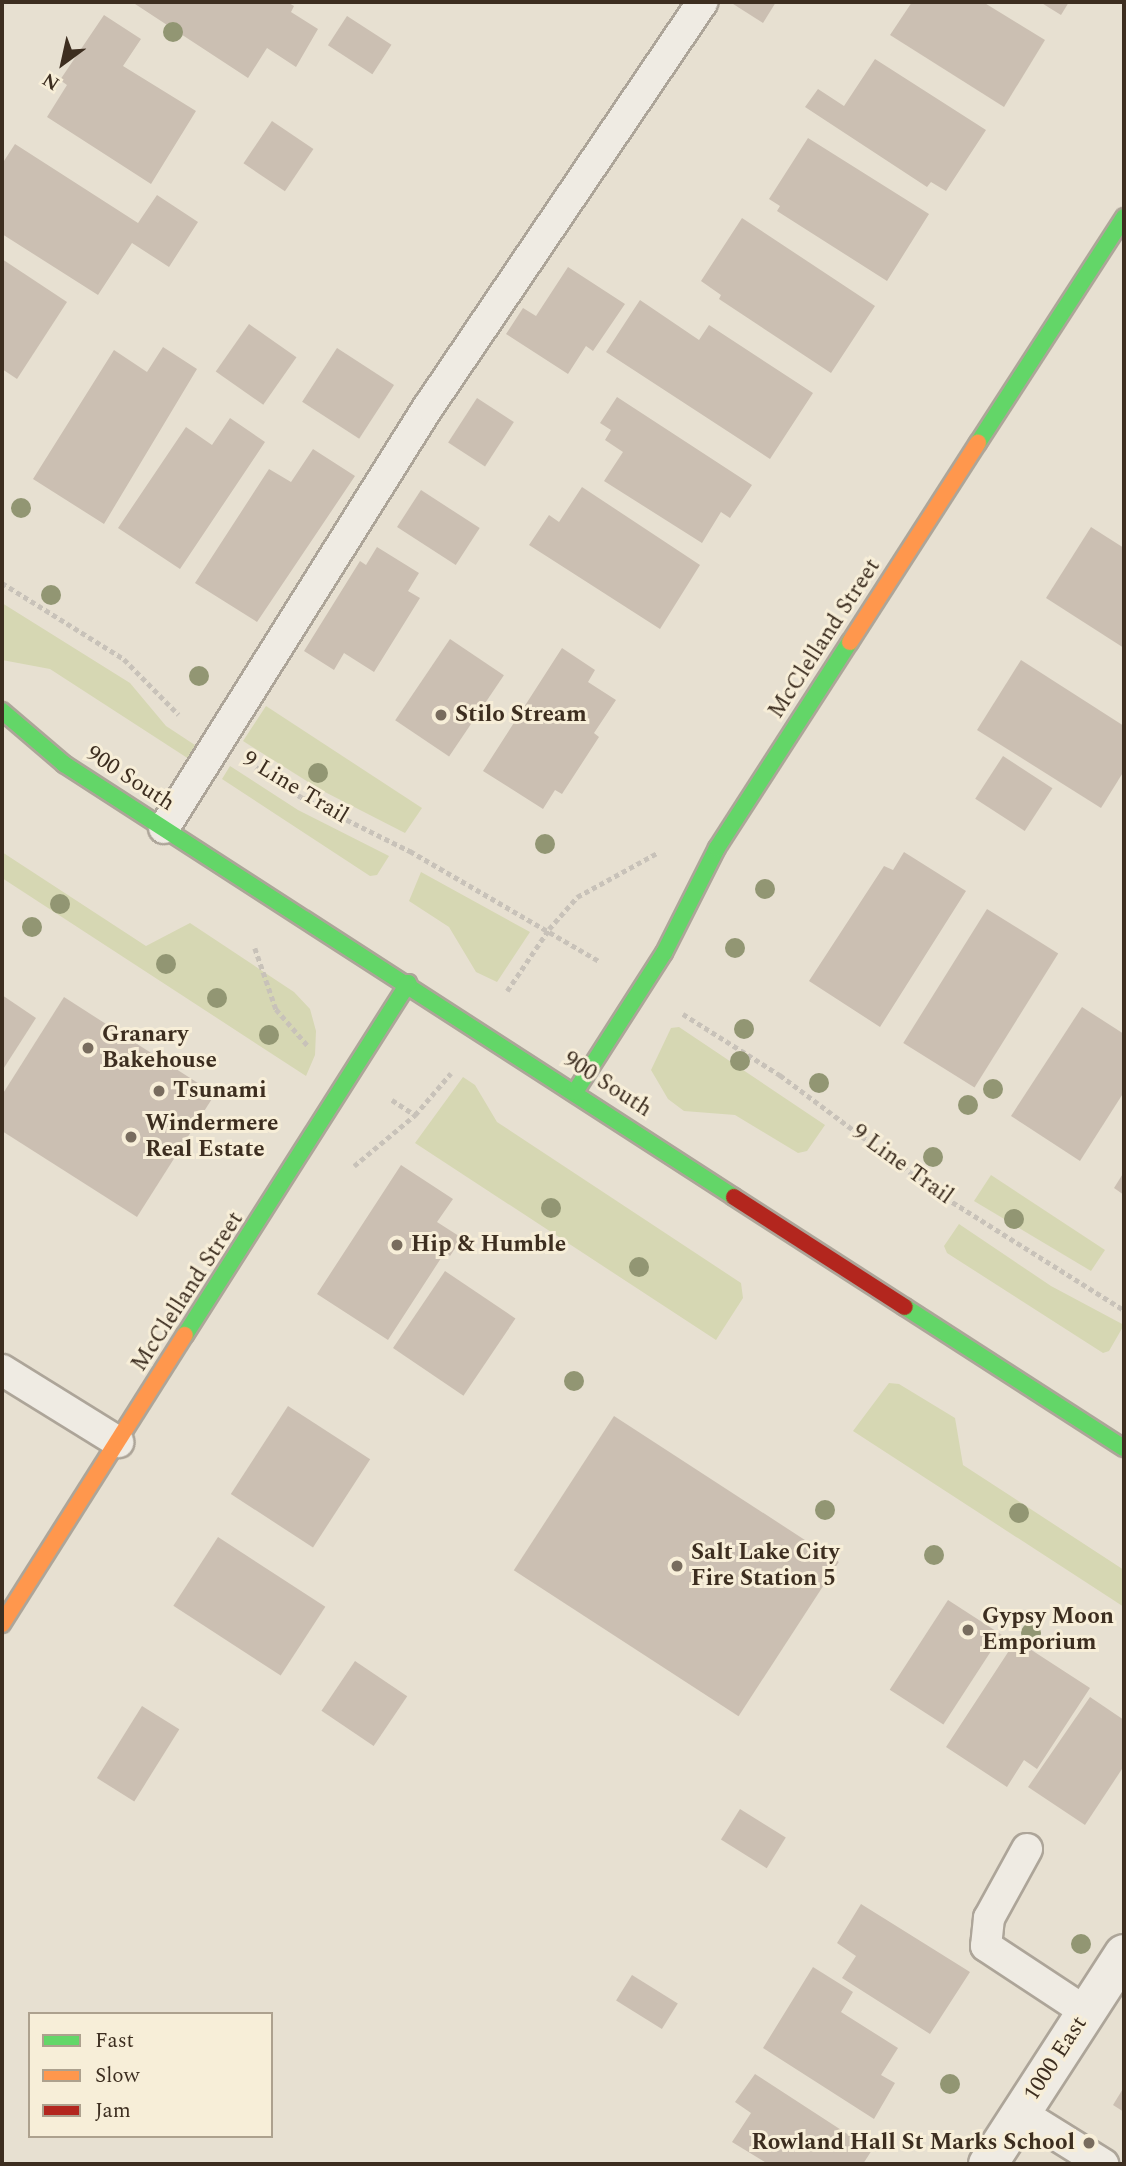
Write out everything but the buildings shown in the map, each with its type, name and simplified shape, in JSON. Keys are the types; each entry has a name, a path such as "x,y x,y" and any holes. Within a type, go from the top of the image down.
{"street":[{"name":"McClelland Street","path":"575,1091 664,953 717,848 1124,217"},
{"name":"900 South","path":"2,711 64,764 408,983 1124,1448"},
{"name":"900 South","path":"2,736 64,764"},
{"name":"McClelland Street","path":"2,1623 408,983"},
{"name":"1000 East","path":"988,2164 1124,1954"}],"lane":[{"path":"164,828 429,406 703,2"},
{"path":"2,1370 118,1443"},
{"path":"1027,1849 989,1918 986,1946 1086,2012"},
{"path":"1021,2113 1103,2164"}],"path":[{"name":"9 Line Trail","path":"2,583 124,659 168,708 301,797 410,851 549,929 607,966"},
{"path":"506,993 549,929 577,897 664,850"},
{"name":"9 Line Trail","path":"684,1014 780,1075 938,1193 1124,1310"},
{"path":"386,1138 415,1115 453,1071"}],"green space":[{"path":"2,603 130,683 166,726 201,749 192,761 50,669 2,660"},
{"path":"266,706 422,808 405,833 321,790 243,741"},
{"path":"230,766 298,810 389,856 377,875 370,876 222,779"},
{"path":"2,852 146,946 190,923 294,992 310,1009 316,1031 315,1055 306,1076 2,878"},
{"path":"421,872 530,932 497,982 476,972 449,927 409,901"},
{"path":"679,1027 825,1125 807,1151 798,1153 735,1115 684,1111 668,1099 651,1070 671,1028"},
{"path":"463,1077 475,1085 497,1122 741,1283 743,1298 716,1340 415,1143"},
{"path":"991,1175 1105,1250 1091,1271 974,1201"},
{"path":"959,1224 1051,1286 1124,1325 1109,1351 1103,1353 947,1253 944,1246"},
{"path":"889,1383 899,1384 955,1418 963,1465 1124,1570 1124,1607 853,1431"}],"traffic: fast":[{"path":"978,443 1124,217"},
{"path":"575,1092 664,953 717,848 850,642"},
{"path":"2,711 64,764 734,1197"},
{"path":"185,1335 408,983"},
{"path":"905,1307 1124,1448"}],"traffic: slow":[{"path":"850,642 978,443"},
{"path":"2,1624 185,1335"}],"traffic: jam":[{"path":"734,1197 905,1307"}],"place":[{"name":"Stilo Stream","path":"441,715"},
{"name":"Granary Bakehouse","path":"88,1048"},
{"name":"Tsunami","path":"159,1091"},
{"name":"Windermere Real Estate","path":"131,1137"},
{"name":"Hip & Humble","path":"397,1245"},
{"name":"Salt Lake City Fire Station 5","path":"677,1566"},
{"name":"Gypsy Moon Emporium","path":"968,1630"},
{"name":"Rowland Hall St Marks School","path":"1089,2143"}]}
